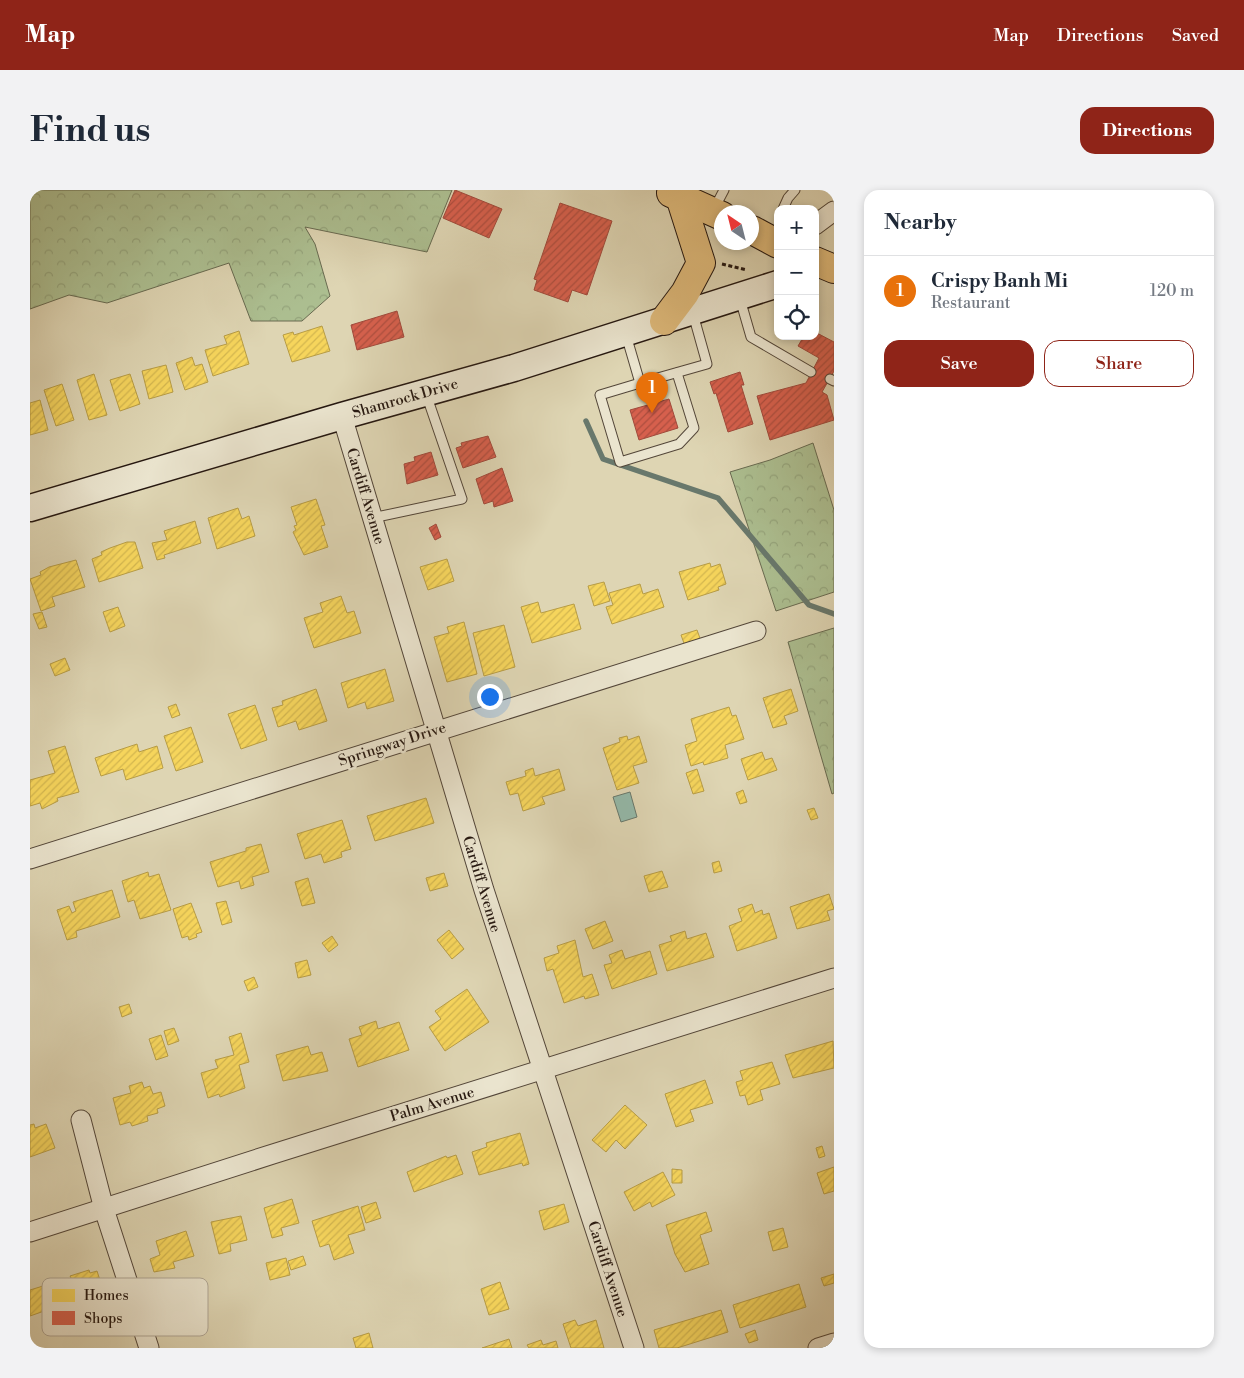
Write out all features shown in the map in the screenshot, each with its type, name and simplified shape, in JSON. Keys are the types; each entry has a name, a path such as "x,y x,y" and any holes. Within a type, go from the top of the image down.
{"main road":[{"path":"675,192 716,205"},
{"path":"664,321 685,293 701,264 675,192"},
{"path":"819,263 834,270"}],"street":[{"path":"819,222 834,211"},
{"path":"819,275 834,274"},
{"name":"Shamrock Drive","path":"30,508 342,416 514,368 774,285"},
{"name":"Cardiff Avenue","path":"342,416 435,730 541,1070 634,1348"},
{"name":"Springway Drive","path":"30,859 435,730 756,631"},
{"name":"Palm Avenue","path":"30,1232 834,978"},
{"path":"81,1120 104,1209 126,1278"},
{"path":"145,1336 149,1348"},
{"path":"818,1348 834,1343"}],"lane":[{"path":"781,190 787,194 795,190"},
{"path":"739,296 751,337 812,372"},
{"path":"678,373 694,428 679,444 620,462 600,394 707,364 692,312"},
{"path":"626,332 640,383"},
{"path":"372,518 462,499 426,392"}],"path":[{"path":"718,263 755,272"}],"green space":[{"path":"30,190 452,190 427,252 305,227 315,244 330,296 302,321 251,321 229,263 107,303 69,295 30,309"},
{"path":"813,443 834,510 834,592 776,611 730,472 770,460"},
{"path":"834,628 834,793 832,794 788,642"}],"shaded area":[{"path":"630,792 637,817 621,822 613,797"}],"building: Homes":[{"path":"322,326 330,351 292,362 283,335 293,332 294,335"},
{"path":"239,331 249,364 213,376 205,350 227,344 224,336"},
{"path":"192,357 195,366 202,364 208,382 185,390 176,363"},
{"path":"166,365 173,392 149,399 142,371"},
{"path":"94,374 107,415 89,420 77,380"},
{"path":"130,374 140,404 120,411 110,380"},
{"path":"62,384 74,420 56,426 44,390"},
{"path":"40,400 48,430 30,435 30,403"},
{"path":"316,499 325,525 321,526 328,547 304,555 293,532 296,530 294,526 297,525 291,507"},
{"path":"238,508 242,519 249,516 255,536 217,549 208,518"},
{"path":"195,521 201,543 164,555 165,558 157,560 152,543 167,540 164,531"},
{"path":"127,542 135,542 143,568 99,582 92,559 102,555 101,552"},
{"path":"447,559 454,581 428,590 420,567"},
{"path":"76,560 85,587 52,597 55,606 41,611 30,579 41,575 40,572 49,567"},
{"path":"710,563 711,567 720,564 726,584 718,587 719,590 688,600 679,572"},
{"path":"604,582 610,601 594,606 588,586"},
{"path":"640,584 643,594 658,589 664,607 612,624 606,607 613,605 609,593"},
{"path":"341,596 347,613 354,611 361,633 314,648 304,618 323,612 320,603"},
{"path":"538,602 541,613 574,604 581,629 532,643 521,607"},
{"path":"118,607 125,626 110,632 103,612"},
{"path":"42,612 47,627 39,629 33,614"},
{"path":"464,622 477,674 447,682 434,637 449,633 447,627"},
{"path":"504,625 515,667 484,676 473,633"},
{"path":"697,630 701,641 685,646 681,635"},
{"path":"65,658 70,670 55,676 50,664"},
{"path":"385,669 394,701 367,709 365,702 348,708 341,683"},
{"path":"316,689 327,721 299,730 296,721 278,727 272,708 283,705 282,701"},
{"path":"791,689 798,711 784,716 787,724 773,728 763,698"},
{"path":"176,704 180,715 172,718 168,707"},
{"path":"255,705 267,740 241,749 228,714"},
{"path":"729,707 732,716 736,715 744,739 725,745 728,758 704,765 703,762 691,766 685,745 697,741 691,719"},
{"path":"191,727 203,762 176,771 164,736"},
{"path":"627,736 628,740 639,736 647,762 633,766 639,783 617,790 603,748 620,742 619,738"},
{"path":"137,744 139,752 157,746 163,768 126,780 123,769 101,776 95,758"},
{"path":"65,746 79,792 57,798 58,801 42,809 40,803 30,806 30,780 55,773 48,751"},
{"path":"762,752 765,760 772,758 777,770 748,780 741,759"},
{"path":"533,768 535,776 559,769 565,790 542,797 545,804 523,811 518,793 510,795 506,782 526,776 525,771"},
{"path":"697,769 704,791 693,794 686,773"},
{"path":"743,790 747,802 740,804 736,793"},
{"path":"426,798 434,823 375,841 367,816"},
{"path":"814,808 818,818 811,820 807,810"},
{"path":"342,820 351,849 341,852 342,857 324,863 321,854 305,859 297,834"},
{"path":"261,844 269,872 252,877 254,885 241,889 239,881 218,887 210,862 246,851 246,848"},
{"path":"719,861 722,871 714,873 712,863"},
{"path":"662,871 668,887 649,892 644,876"},
{"path":"148,872 149,877 159,874 171,910 140,919 134,900 128,902 122,881"},
{"path":"444,873 448,886 430,891 426,878"},
{"path":"308,878 315,903 302,906 295,882"},
{"path":"112,890 120,917 76,931 77,937 67,940 57,910 69,906 72,913 76,911 73,902"},
{"path":"829,894 834,909 827,911 830,920 797,929 790,907"},
{"path":"226,901 232,922 222,925 216,903"},
{"path":"191,903 202,932 196,934 197,937 189,940 188,936 182,938 173,909"},
{"path":"752,904 755,913 762,910 763,915 769,913 777,938 737,951 729,926 742,921 738,909"},
{"path":"605,921 613,941 593,949 585,929"},
{"path":"449,930 464,949 452,959 437,940"},
{"path":"685,931 687,939 706,933 714,957 667,971 659,945 672,941 670,936"},
{"path":"332,936 338,945 329,952 322,943"},
{"path":"575,940 583,977 592,974 599,995 585,999 584,996 564,1003 553,969 547,971 544,958 559,953 557,946"},
{"path":"622,950 625,959 650,951 657,974 612,989 604,965 612,963 609,955"},
{"path":"307,960 311,975 298,978 295,963"},
{"path":"254,977 258,987 248,991 244,981"},
{"path":"467,989 489,1022 445,1051 429,1027 441,1019 435,1011"},
{"path":"129,1004 132,1013 122,1017 119,1007"},
{"path":"376,1021 378,1029 399,1022 409,1050 358,1067 349,1039 362,1035 359,1027"},
{"path":"174,1028 179,1041 168,1045 164,1031"},
{"path":"241,1033 249,1062 239,1065 245,1088 220,1097 219,1094 208,1098 201,1073 218,1068 215,1060 234,1055 229,1037"},
{"path":"161,1035 168,1056 156,1060 149,1039"},
{"path":"833,1041 834,1068 793,1078 785,1055"},
{"path":"308,1046 311,1055 322,1052 328,1071 283,1081 276,1055"},
{"path":"772,1062 780,1084 760,1090 763,1100 748,1105 745,1095 740,1096 736,1082 743,1080 740,1071"},
{"path":"705,1080 713,1103 690,1110 694,1121 676,1127 665,1094"},
{"path":"142,1082 144,1088 150,1086 153,1094 161,1092 165,1106 157,1109 158,1113 147,1116 148,1121 132,1126 130,1122 120,1125 113,1098 131,1093 129,1086"},
{"path":"625,1105 647,1125 625,1149 616,1140 606,1152 592,1140"},
{"path":"34,1124 35,1128 46,1124 55,1148 30,1157 30,1125"},
{"path":"520,1133 529,1164 523,1166 522,1163 479,1175 472,1152 487,1147 486,1143"},
{"path":"822,1146 825,1156 819,1158 816,1148"},
{"path":"456,1155 463,1174 414,1192 407,1172 446,1156 447,1158"},
{"path":"834,1167 834,1191 824,1194 817,1173"},
{"path":"672,1169 682,1170 682,1183 672,1183"},
{"path":"663,1172 675,1195 652,1207 650,1202 634,1211 624,1192"},
{"path":"292,1199 299,1223 281,1228 283,1235 272,1238 264,1208"},
{"path":"376,1202 381,1218 366,1223 361,1207"},
{"path":"564,1204 569,1222 544,1230 539,1211"},
{"path":"358,1206 365,1230 348,1235 354,1253 334,1260 329,1244 320,1247 312,1221"},
{"path":"706,1212 712,1231 700,1235 709,1264 685,1272 675,1254 666,1225"},
{"path":"241,1216 247,1240 230,1244 231,1251 219,1254 211,1222"},
{"path":"783,1228 788,1247 773,1251 768,1232"},
{"path":"186,1231 194,1256 173,1262 175,1268 154,1272 150,1259 160,1255 156,1241"},
{"path":"303,1256 306,1265 291,1270 288,1261"},
{"path":"286,1258 290,1275 270,1280 266,1263"},
{"path":"89,1270 90,1273 97,1271 99,1278 71,1278 70,1276"},
{"path":"834,1274 834,1283 824,1286 821,1278"},
{"path":"500,1282 509,1309 489,1315 481,1289"},
{"path":"799,1284 806,1307 740,1328 733,1305"},
{"path":"42,1286 42,1312 30,1316 30,1290"},
{"path":"721,1310 728,1332 677,1348 659,1348 654,1330"},
{"path":"575,1320 578,1326 596,1320 604,1348 571,1348 563,1324"},
{"path":"755,1330 758,1340 749,1343 745,1334"},
{"path":"369,1333 373,1348 356,1348 353,1338"},
{"path":"509,1339 512,1348 482,1348"},
{"path":"541,1340 543,1345 556,1341 558,1348 529,1348 527,1345"}],"building: Shops":[{"path":"455,190 502,209 489,238 443,218"},
{"path":"560,203 612,221 587,295 572,290 568,302 534,290 537,280 534,279"},
{"path":"397,311 404,337 357,350 351,325"},
{"path":"819,334 834,342 834,371 822,392 827,395 834,420 770,440 757,396 806,383 819,358 798,346 802,340 819,340"},
{"path":"740,372 744,385 741,385 753,424 728,432 716,393 714,394 710,382"},
{"path":"669,399 678,428 639,440 630,410"},
{"path":"488,436 496,457 463,468 456,448 462,446 461,443"},
{"path":"431,452 438,475 407,484 404,464 415,461 414,457"},
{"path":"502,468 513,501 494,507 493,501 484,504 476,479"},
{"path":"436,524 441,537 435,540 429,528"}],"waterway":[{"path":"586,421 603,459 718,498 809,605 834,614"}],"place":[{"name":"Crispy Banh Mi","path":"652,413"}]}
